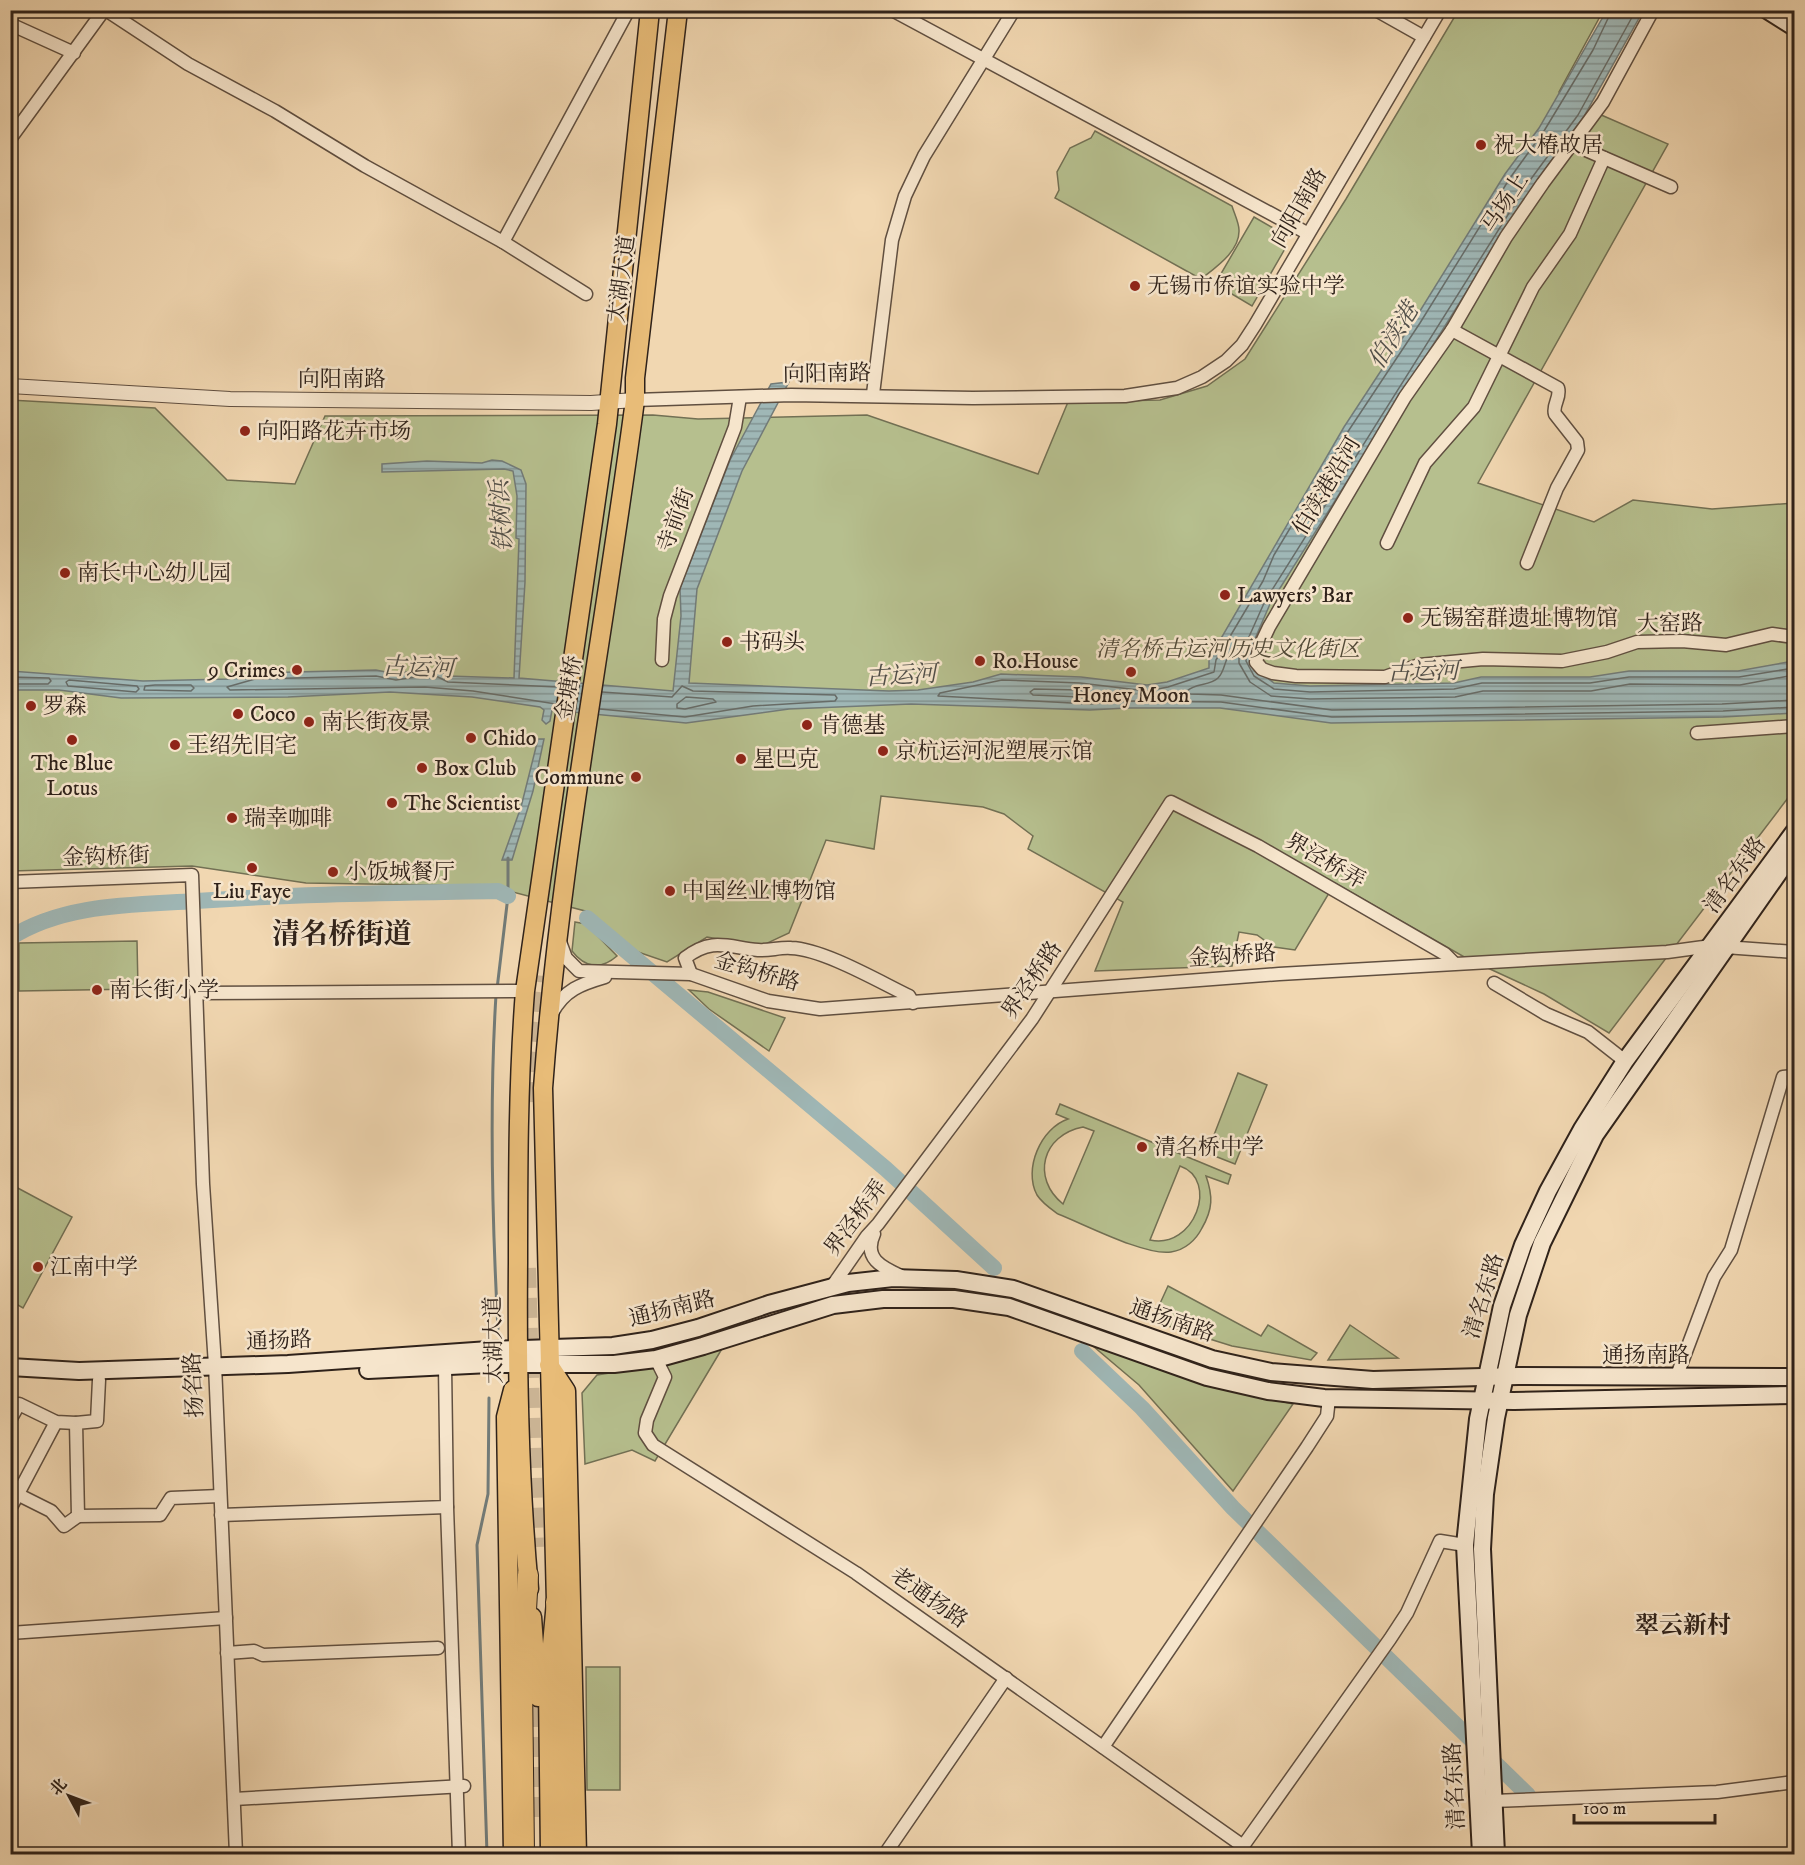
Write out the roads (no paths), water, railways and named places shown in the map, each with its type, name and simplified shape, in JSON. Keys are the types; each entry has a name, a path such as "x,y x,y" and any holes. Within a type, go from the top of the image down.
{"highway":[{"path":"524,1854 522,1680 528,1575"},
{"path":"556,1602 563,1684 565,1854"}],"main road":[{"name":"太湖大道","path":"614,553 635,400 635,378 678,10"},
{"path":"1767,10 1794,27"},
{"name":"太湖大道","path":"537,1854 538,1683 523,1542 518,1357 519,1065 525,991 610,401 650,15"},
{"name":"金塘桥","path":"558,936 571,831 614,553"},
{"name":"清名东路","path":"1481,1854 1465,1545 1469,1491 1482,1400 1502,1305 1523,1245 1581,1129 1625,1060 1794,832"},
{"name":"清名东路","path":"1496,1854 1482,1550 1485,1494 1504,1377 1529,1278 1563,1196 1595,1135 1794,850"},
{"path":"550,1854 548,1686 556,1602 543,1099 548,1022 558,936"},
{"name":"通扬南路","path":"548,1356 652,1340 831,1288 864,1281 907,1278 956,1280 1013,1289 1212,1359 1271,1372 1373,1380 1486,1377 1794,1377"},
{"name":"通扬南路","path":"548,1356 614,1364 656,1359 833,1305 883,1299 954,1299 1009,1307 1207,1377 1268,1391 1329,1398 1500,1401 1794,1395"},
{"path":"548,1356 566,1391 577,1854"},
{"name":"通扬路","path":"10,1377 99,1380 288,1364 548,1356"},
{"path":"513,1854 506,1417 518,1357"},
{"name":"通扬路","path":"10,1367 79,1371 445,1366 518,1357"},
{"path":"509,1636 523,1542"}],"street":[{"path":"10,140 105,10 188,64 275,111 365,166 503,242 586,294"},
{"path":"892,10 983,61 1308,232"},
{"path":"873,394 891,240 905,196 924,156 1014,10"},
{"path":"1376,10 1424,37"},
{"name":"向阳南路","path":"10,386 230,399 610,401 873,394 973,398 1125,396 1177,388 1202,377 1226,361 1242,345 1280,285 1308,232 1440,10"},
{"name":"马场上","path":"1452,330 1506,237 1603,102 1653,10"},
{"path":"503,242 624,12 650,15"},
{"path":"10,24 74,53"},
{"path":"1576,139 1586,150 1671,187"},
{"path":"1387,543 1425,463 1474,406 1533,287 1570,234 1605,158"},
{"path":"1452,330 1558,388 1560,394 1554,410 1555,414 1578,442 1578,450 1557,488 1527,562"},
{"name":"伯渎港沿河","path":"1262,669 1256,662 1257,655 1269,627 1405,397 1452,330"},
{"name":"寺前街","path":"662,660 664,619 670,596 744,397"},
{"name":"大窑路","path":"1262,669 1296,676 1385,677 1419,665 1483,659 1562,662 1607,652 1636,642 1682,641 1726,645 1772,634 1794,637"},
{"path":"1697,733 1794,726"},
{"name":"界泾桥弄","path":"1171,802 1258,846 1445,954 1454,963"},
{"name":"界泾桥路","path":"915,1173 1052,990 1171,802"},
{"name":"金钩桥街","path":"10,882 192,874 193,885"},
{"name":"扬名路","path":"193,885 203,1184 215,1370 236,1854"},
{"name":"金钩桥路","path":"558,936 566,958 579,971 691,974 768,1001 794,1006 844,1009 1052,990 1454,963 1667,952 1711,946 1794,952"},
{"path":"691,974 685,958 708,945 717,944 760,950 791,948 812,952 854,969 909,996 913,1003"},
{"path":"548,1022 558,1003 568,992 582,983 622,972"},
{"path":"1494,983 1546,1014 1588,1032 1625,1060"},
{"path":"196,993 525,991"},
{"path":"1676,1378 1714,1277 1731,1250 1783,1077 1794,1076"},
{"name":"界泾桥弄","path":"831,1288 915,1173"},
{"path":"878,1224 869,1243 870,1253 877,1263 907,1278"},
{"name":"老通扬路","path":"656,1359 665,1377 647,1420 645,1433 653,1445 856,1573 1103,1747 1243,1850"},
{"path":"445,1366 447,1507 460,1786 459,1854"},
{"path":"10,1420 19,1404 56,1422 97,1421 99,1380"},
{"path":"1103,1747 1327,1416 1329,1398"},
{"path":"10,1509 14,1493 56,1422"},
{"path":"75,1423 78,1516"},
{"path":"14,1493 51,1511 64,1526 78,1516 160,1515 171,1498 220,1496"},
{"path":"221,1515 447,1507"},
{"path":"1243,1850 1407,1613 1440,1540 1465,1545"},
{"path":"10,1632 226,1618"},
{"path":"227,1653 254,1651 263,1655 438,1648"},
{"path":"885,1854 1006,1678"},
{"path":"1493,1801 1717,1792 1794,1782"},
{"path":"234,1799 460,1786"}],"water":[{"path":"1607,10 1643,11 1583,118 1533,186 1270,604 1254,641 1252,660 1258,671 1274,683 1310,686 1454,683 1481,677 1590,677 1629,671 1738,671 1794,661 1794,713 1723,717 1331,723 1220,708 1090,710 911,704 789,709 686,723 552,710 550,721 546,724 542,720 544,710 540,707 472,697 390,692 288,697 121,698 59,690 11,690 11,671 143,681 228,679 255,673 376,670 396,674 422,669 440,671 448,676 514,678 519,539 516,538 517,496 513,471 504,469 382,472 382,464 427,461 482,463 492,460 502,461 521,470 526,484 525,582 519,678 673,691 681,616 680,588 730,460 771,384 789,382 742,471 697,589 689,683 889,691 918,690 973,682 1001,674 1081,677 1147,685 1167,682 1209,668 1209,659 1344,427 1415,319 1505,174 1539,128"},
{"path":"538,739 544,739 533,791 512,860 502,860 521,807"}],"waterway":[{"path":"497,989 508,896 508,858"},
{"path":"10,938 53,918 76,912 125,905 385,893 498,891 508,896"},
{"path":"587,918 886,1169 994,1268"},
{"path":"496,995 492,1162 498,1329"},
{"path":"1082,1351 1142,1408 1233,1508 1528,1795"},
{"path":"487,1854 477,1545 488,1494 489,1398"}],"tunnel":[{"path":"536,1102 535,1062 544,976"},
{"path":"526,1268 534,1547"},
{"path":"533,1817 534,1679"}],"place":[{"name":"祝大椿故居","path":"1481,145"},
{"name":"无锡市侨谊实验中学","path":"1135,286"},
{"name":"向阳路花卉市场","path":"245,431"},
{"name":"南长中心幼儿园","path":"65,573"},
{"name":"Lawyers' Bar","path":"1225,595"},
{"name":"无锡窑群遗址博物馆","path":"1408,618"},
{"name":"书码头","path":"727,642"},
{"name":"Ro.House","path":"980,661"},
{"name":"9 Crimes","path":"297,670"},
{"name":"Honey Moon","path":"1131,672"},
{"name":"罗森","path":"31,706"},
{"name":"Coco","path":"238,714"},
{"name":"南长街夜景","path":"309,722"},
{"name":"肯德基","path":"807,725"},
{"name":"Chido","path":"471,738"},
{"name":"The Blue Lotus","path":"72,740"},
{"name":"王绍先旧宅","path":"175,745"},
{"name":"京杭运河泥塑展示馆","path":"883,751"},
{"name":"星巴克","path":"741,759"},
{"name":"Box Club","path":"422,768"},
{"name":"Commune","path":"636,777"},
{"name":"The Scientist","path":"392,803"},
{"name":"瑞幸咖啡","path":"232,818"},
{"name":"Liu Faye","path":"252,868"},
{"name":"小饭城餐厅","path":"333,872"},
{"name":"中国丝业博物馆","path":"670,891"},
{"name":"南长街小学","path":"97,990"},
{"name":"清名桥中学","path":"1142,1147"},
{"name":"江南中学","path":"38,1267"}],"district":[{"name":"清名桥街道","path":"342,934"},
{"name":"翠云新村","path":"1683,1626"}],"water label":[{"name":"伯渎港","path":"1394,336"},
{"name":"铁树浜","path":"502,516"},
{"name":"古运河","path":"418,668"},
{"name":"古运河","path":"1423,672"},
{"name":"古运河","path":"901,676"}],"park label":[{"name":"清名桥古运河历史文化街区","path":"1228,649"}]}
